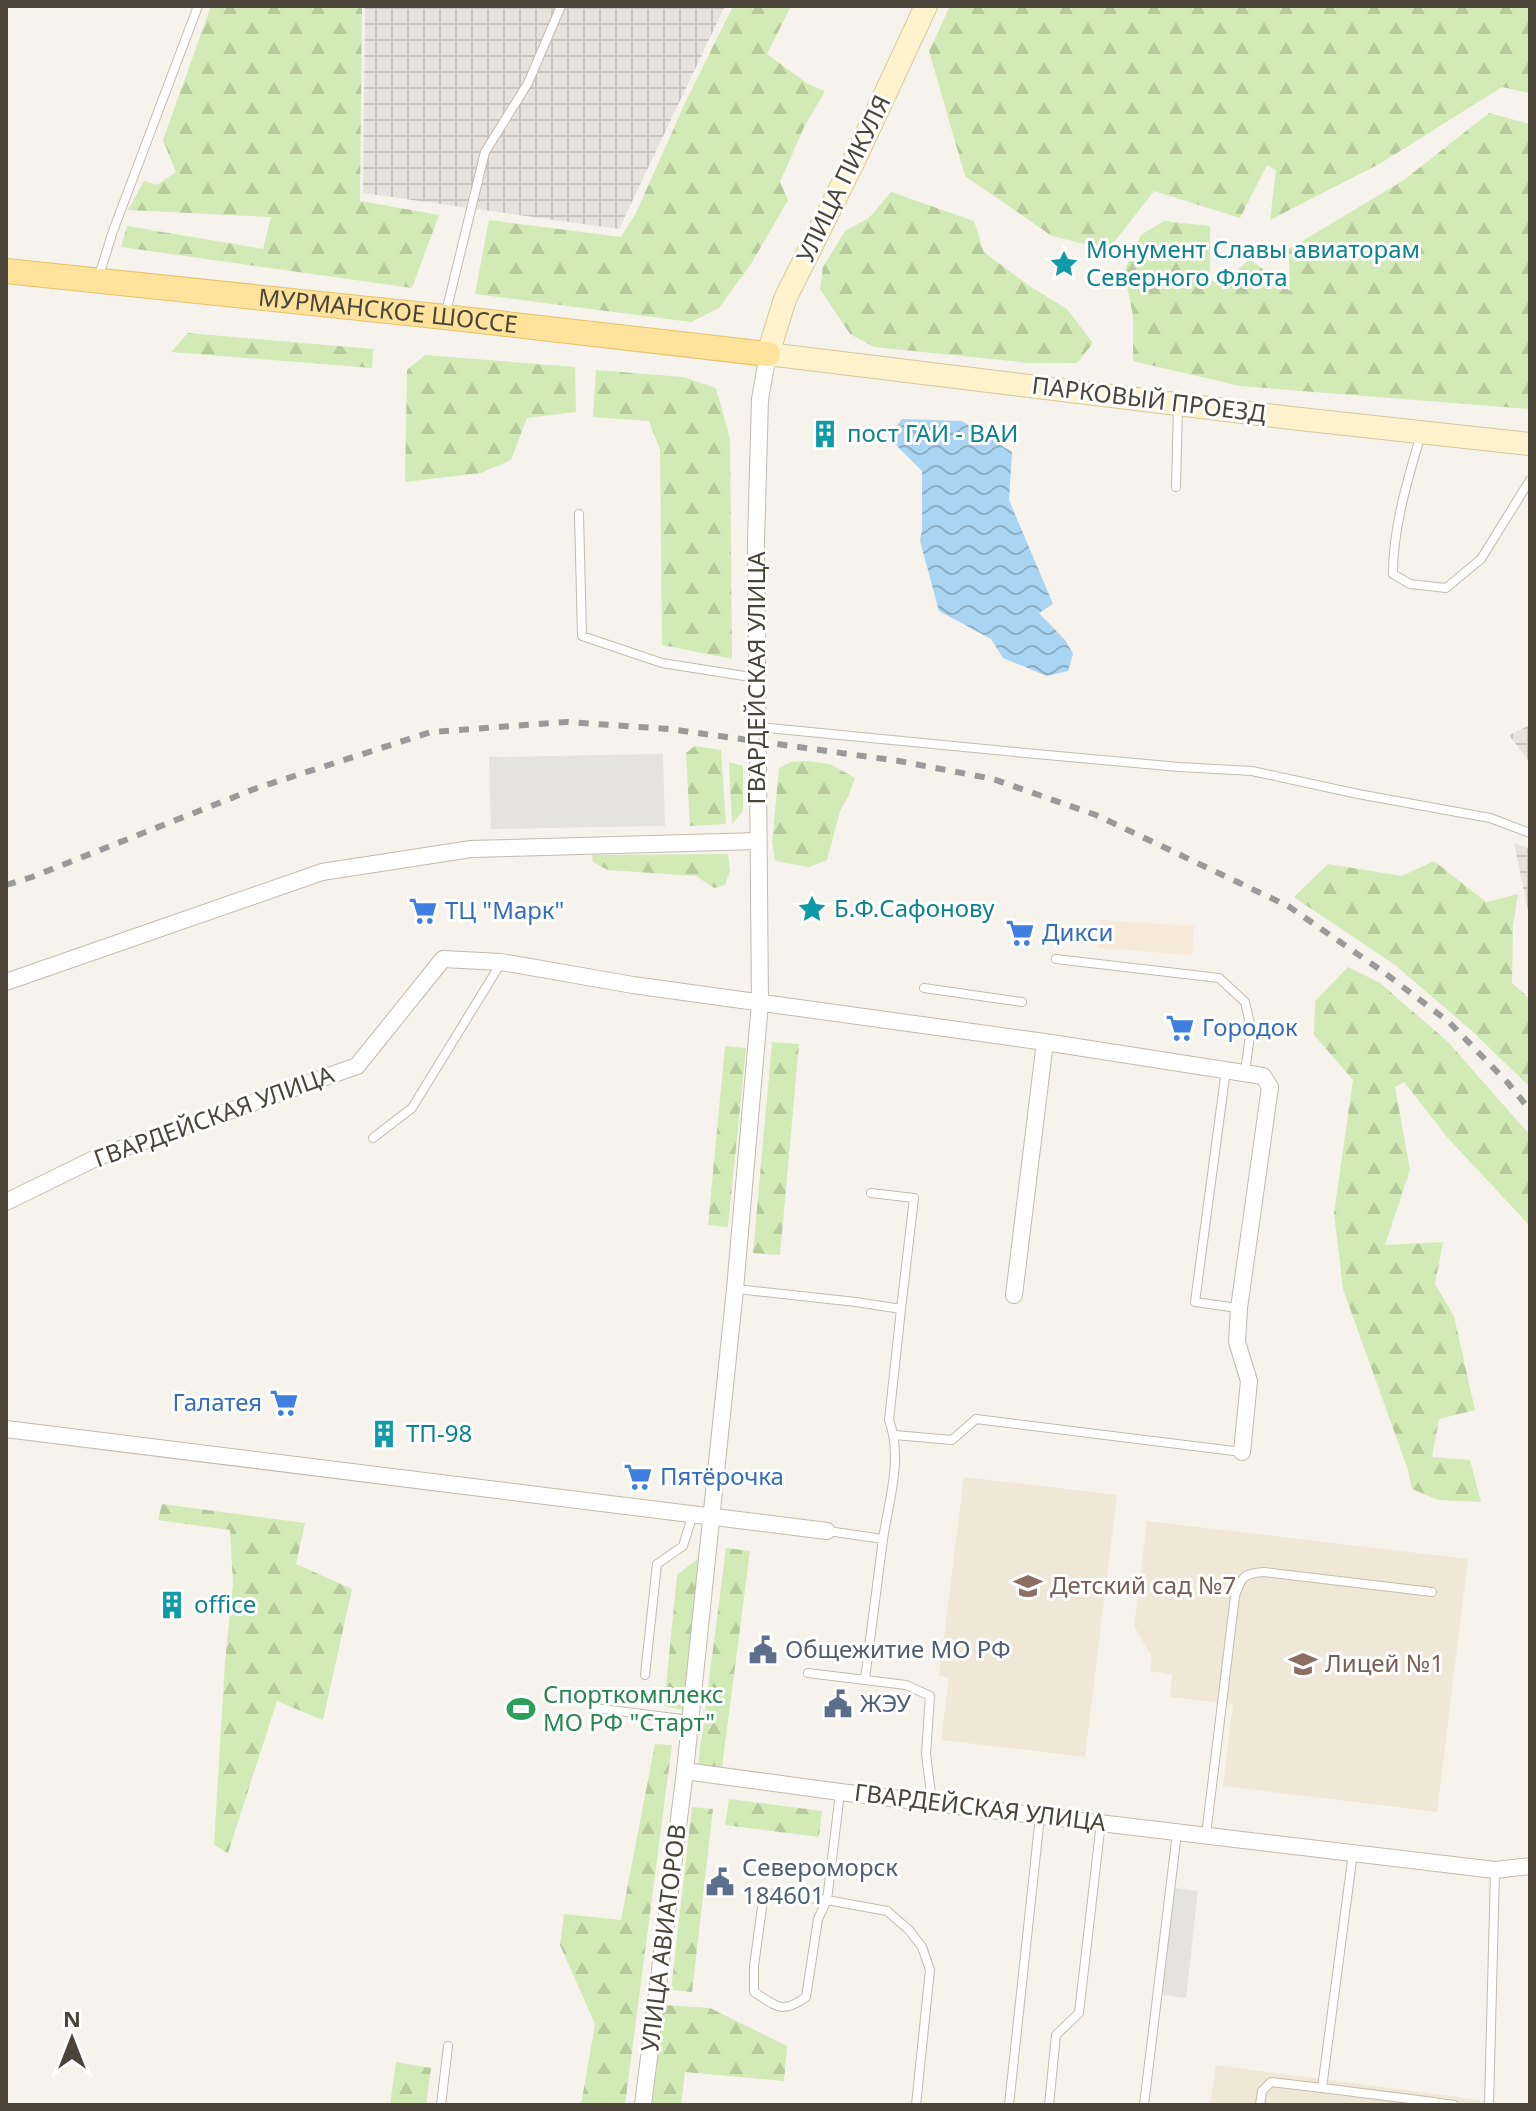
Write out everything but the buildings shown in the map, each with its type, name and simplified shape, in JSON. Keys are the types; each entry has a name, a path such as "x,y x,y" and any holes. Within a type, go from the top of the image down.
{"main road":[{"name":"УЛИЦА ПИКУЛЯ","path":"768,354 785,299 926,6"},
{"name":"МУРМАНСКОЕ ШОССЕ","path":"6,271 768,354"},
{"name":"ПАРКОВЫЙ ПРОЕЗД","path":"768,354 1530,444"}],"street":[{"name":"ГВАРДЕЙСКАЯ УЛИЦА","path":"768,354 762,382 756,541 760,1003 735,1289 685,1771 1495,1870 1530,1866"},
{"path":"6,982 322,872 471,849 758,841"},
{"name":"ГВАРДЕЙСКАЯ УЛИЦА","path":"6,1202 98,1157 357,1066 443,959 501,962 760,1003 1245,1072"},
{"path":"1014,1295 1045,1042"},
{"path":"1242,1452 1249,1381 1237,1342 1239,1308 1270,1087 1263,1076 1245,1072"},
{"path":"6,1429 827,1531"},
{"name":"УЛИЦА АВИАТОРОВ","path":"643,2105 685,1771"}],"lane":[{"path":"98,280 113,231 198,6"},
{"path":"445,317 485,152 528,83 561,6"},
{"path":"1176,487 1178,402"},
{"path":"1422,433 1403,497 1393,555 1393,574 1410,584 1446,588 1481,559 1530,480"},
{"path":"579,514 582,636 662,663 758,678"},
{"path":"758,727 1179,767 1252,771 1490,818 1530,833"},
{"path":"1056,959 1219,978 1245,1002 1251,1028 1245,1072"},
{"path":"373,1138 412,1108 501,962"},
{"path":"924,988 1022,1002"},
{"path":"1226,1069 1195,1302 1239,1308"},
{"path":"865,1679 896,1455 895,1435 889,1420 914,1198 871,1193"},
{"path":"735,1289 901,1309"},
{"path":"895,1435 952,1440 976,1419 1242,1452"},
{"path":"645,1675 657,1564 683,1546 693,1513"},
{"path":"827,1531 883,1539"},
{"path":"1206,1835 1235,1596 1240,1580 1250,1573 1264,1572 1432,1592"},
{"path":"808,1673 906,1685 930,1696 926,1754 932,1802"},
{"path":"594,1708 691,1721"},
{"path":"840,1792 827,1900 818,1919 806,1997 794,2006 779,2008 754,1992 754,1966 764,1893 827,1900 887,1911 909,1930 922,1947 930,1970 916,2105"},
{"path":"1009,2105 1040,1815"},
{"path":"1049,2105 1056,2035 1079,2013 1101,1822"},
{"path":"1144,2105 1177,1832"},
{"path":"1322,2088 1353,1853"},
{"path":"1489,2105 1495,1870"},
{"path":"441,2105 448,2046"},
{"path":"1260,2105 1262,2091 1271,2082 1454,2105"}],"shaded area":[{"path":"365,6 725,6 619,229 363,193"},
{"path":"1530,725 1530,763 1509,735"},
{"path":"663,754 665,826 491,829 489,757"},
{"path":"1514,843 1530,849 1530,920"},
{"path":"1100,920 1194,926 1192,955 1098,948"},
{"name":"Детский сад №7","path":"964,1477 1117,1495 1085,1757 941,1740 949,1678 939,1676"},
{"name":"Лицей №1","path":"1147,1521 1468,1559 1437,1812 1223,1786 1233,1704 1170,1697 1172,1675 1150,1671 1152,1657 1134,1626"},
{"path":"1175,1888 1198,1891 1186,1998 1162,1995"},
{"path":"1216,2065 1480,2100 1480,2105 1210,2105"}],"green space":[{"path":"211,6 362,6 360,201 439,215 412,288 121,247 127,226 263,249 271,217 128,210 144,181 157,185 176,172 163,140"},
{"path":"733,6 791,6 767,54 808,84 825,91 804,127 780,182 788,200 751,264 719,308 691,322 475,294 489,220 621,237 636,213"},
{"path":"950,6 1530,6 1530,93 1502,87 1381,163 1270,220 1276,170 1267,165 1240,218 1154,191 1108,250 1052,236 965,176 929,51"},
{"path":"1489,113 1530,124 1530,409 1240,386 1133,361 1133,315 1124,272 1141,235 1164,221 1210,226 1210,280 1222,284 1250,259 1290,291 1289,249 1404,180"},
{"path":"891,192 974,221 984,252 1067,309 1093,343 1077,363 1029,363 874,347 850,334 820,289 823,267 845,231 869,218"},
{"path":"188,333 373,349 372,368 171,352"},
{"path":"425,355 575,367 576,412 527,418 511,460 481,473 405,482 407,370"},
{"path":"596,370 683,377 716,388 730,439 732,659 662,645 660,450 649,421 593,417"},
{"path":"695,746 721,750 726,824 690,826 686,753"},
{"path":"729,762 743,766 743,811 732,824"},
{"path":"791,762 830,764 855,778 840,811 827,860 809,867 775,861 772,842 779,768"},
{"path":"728,854 730,871 725,885 714,888 696,876 608,870 593,862 592,855"},
{"path":"1434,861 1486,902 1518,894 1513,926 1512,983 1530,999 1530,1087 1472,1031 1395,965 1294,897 1328,864 1402,876"},
{"path":"1348,967 1380,983 1448,1042 1530,1135 1530,1226 1447,1137 1404,1082 1395,1087 1410,1170 1385,1245 1443,1242 1435,1284 1454,1316 1475,1410 1439,1419 1432,1457 1470,1460 1481,1502 1438,1500 1412,1489 1408,1470 1343,1289 1334,1213 1353,1080 1314,1035 1315,1001"},
{"path":"772,1042 799,1044 780,1255 753,1253"},
{"path":"725,1046 746,1048 728,1227 708,1225"},
{"path":"162,1504 305,1523 296,1564 352,1589 323,1720 277,1701 228,1853 214,1845 233,1583 230,1530 158,1520"},
{"path":"726,1548 750,1551 722,1767 698,1764"},
{"path":"700,1557 683,1710 664,1706 677,1575"},
{"path":"655,1744 672,1745 625,2105 581,2105 595,2024 560,1945 564,1914 621,1920"},
{"path":"729,1799 822,1811 819,1837 725,1825"},
{"path":"692,1807 713,1809 692,1992 671,1990"},
{"path":"664,2005 710,2008 787,2046 784,2081 685,2072 681,2105 652,2105"},
{"path":"396,2062 431,2068 426,2105 390,2105"}],"water":[{"path":"902,419 962,421 1012,452 1009,500 1053,604 1039,613 1065,640 1073,654 1068,671 1047,676 1003,658 991,639 939,611 920,541 922,471 888,437"}],"railway":[{"path":"6,885 257,788 431,732 567,722 669,729 899,761 993,779 1096,815 1288,906 1449,1022 1530,1110"}],"place":[{"name":"Монумент Славы авиаторам Северного Флота","path":"1064,264"},
{"name":"пост ГАИ - ВАИ","path":"825,434"},
{"name":"Б.Ф.Сафонову","path":"812,909"},
{"name":"ТЦ \"Марк\"","path":"423,911"},
{"name":"Дикси","path":"1020,933"},
{"name":"Городок","path":"1180,1028"},
{"name":"Галатея","path":"284,1403"},
{"name":"ТП-98","path":"384,1434"},
{"name":"Пятёрочка","path":"638,1477"},
{"name":"Детский сад №7","path":"1028,1586"},
{"name":"office","path":"172,1605"},
{"name":"Общежитие МО РФ","path":"763,1650"},
{"name":"Лицей №1","path":"1303,1664"},
{"name":"ЖЭУ","path":"838,1704"},
{"name":"Спорткомплекс МО РФ \"Старт\"","path":"521,1709"},
{"name":"Североморск 184601","path":"720,1882"}]}
